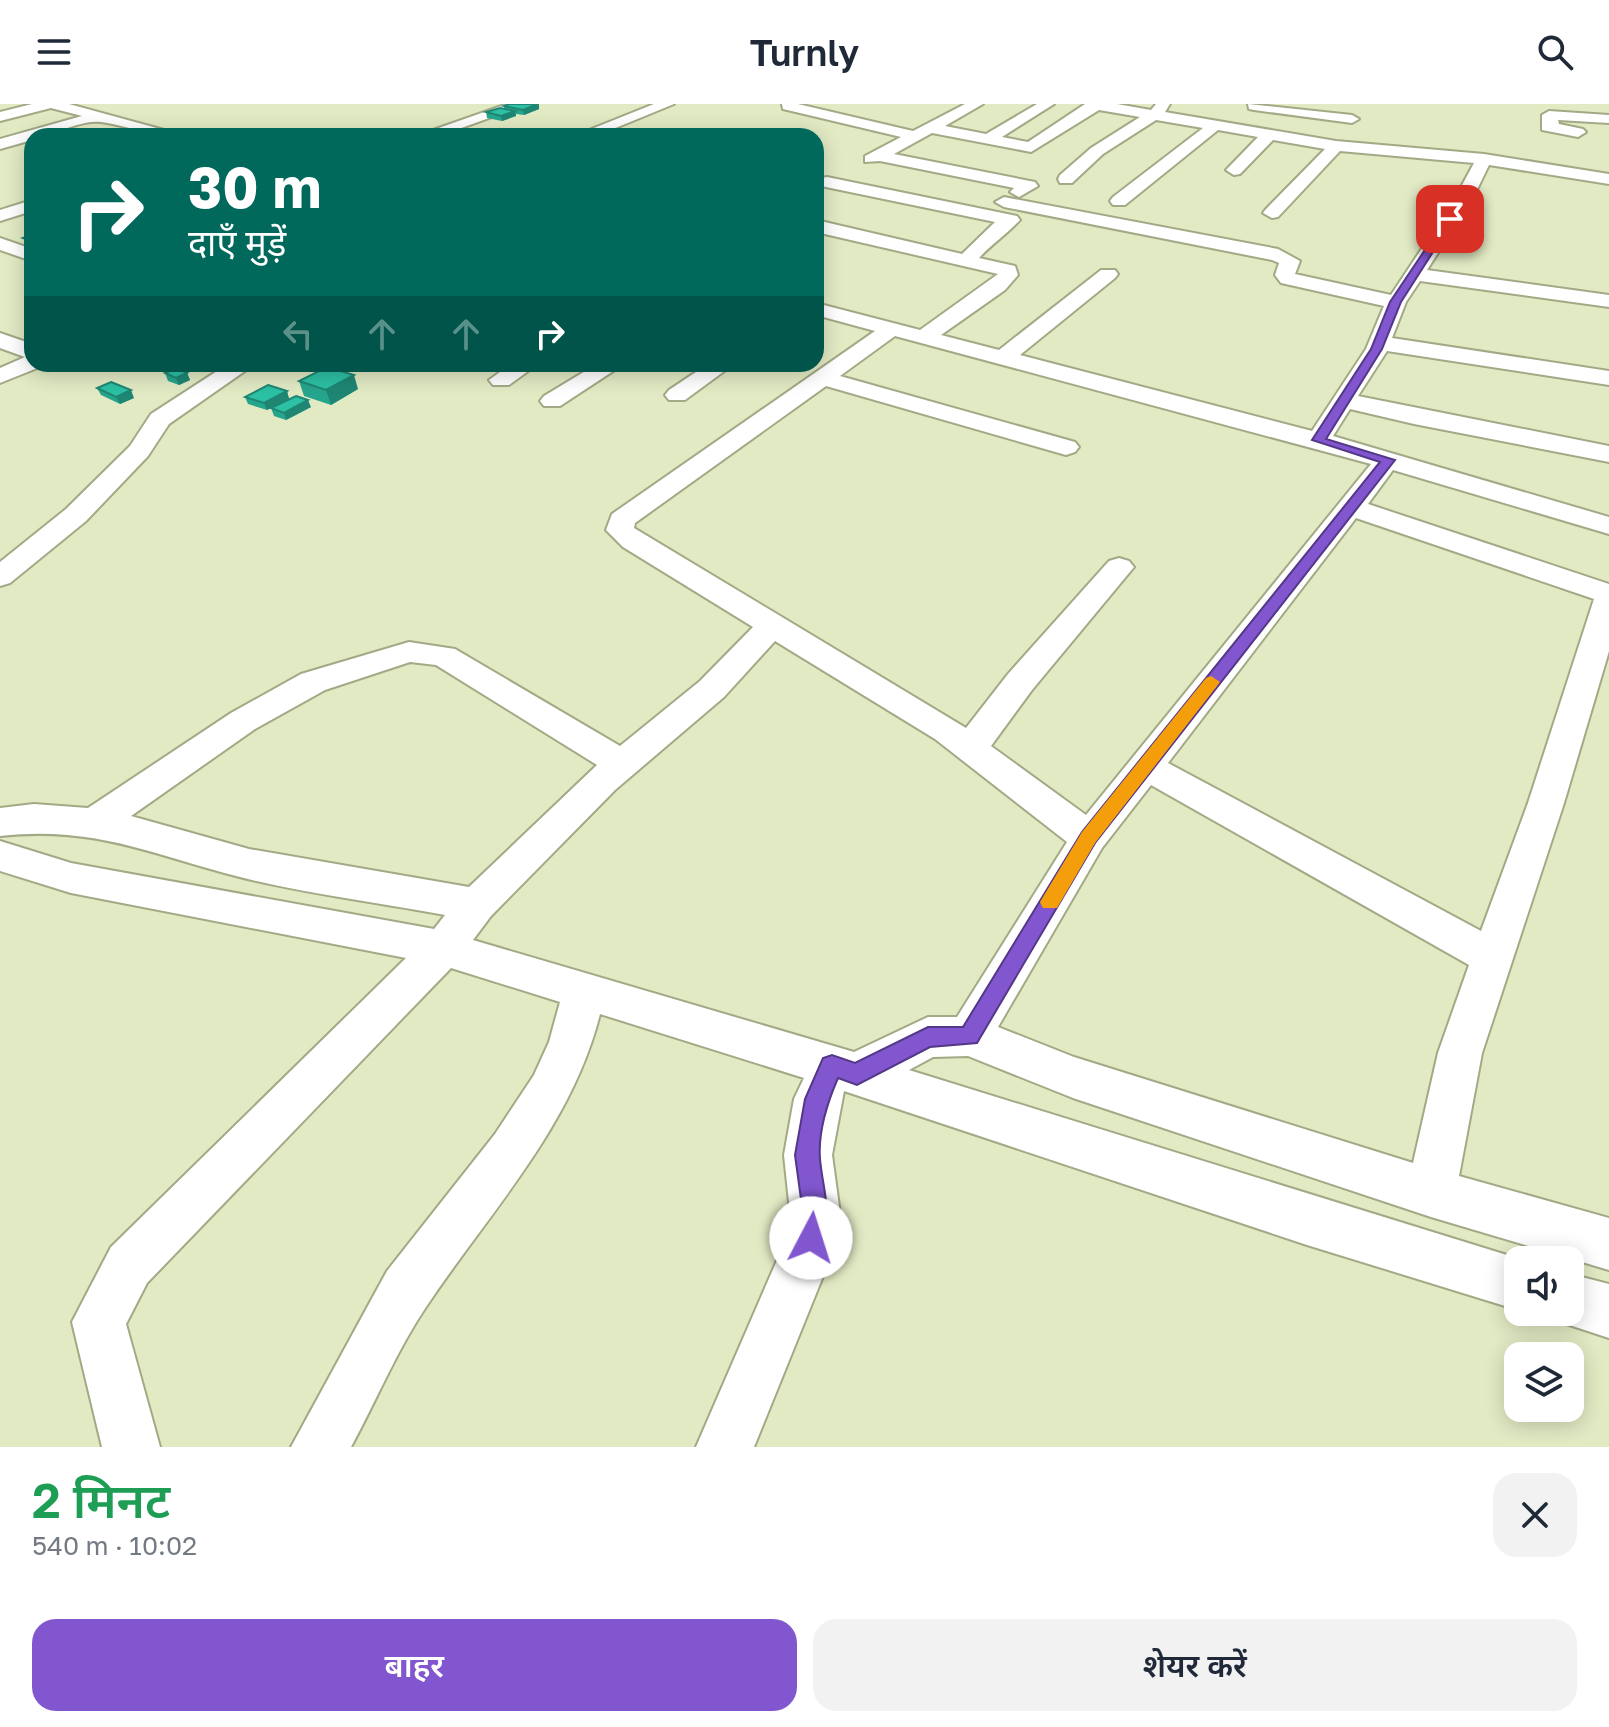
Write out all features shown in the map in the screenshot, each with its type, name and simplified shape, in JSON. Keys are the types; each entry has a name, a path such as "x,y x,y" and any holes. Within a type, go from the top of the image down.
{"street":[{"path":"0,117 51,104 141,128"},
{"path":"448,128 521,104"},
{"path":"603,128 667,104"},
{"path":"824,182 976,104"},
{"path":"788,106 916,135 988,139 1031,147 1094,104 1159,109 1269,135 1336,146 1358,143"},
{"path":"1006,106 1041,107"},
{"path":"988,139 1041,107"},
{"path":"1066,179 1097,151 1159,109"},
{"path":"851,120 872,111"},
{"path":"1358,143 1351,112 1252,114 1358,143 1609,179"},
{"path":"1578,132 1547,127 1552,124 1549,115 1609,119"},
{"path":"55,128 97,116"},
{"path":"1119,201 1217,124"},
{"path":"916,135 933,147"},
{"path":"1234,170 1269,135"},
{"path":"0,144 24,137"},
{"path":"1272,213 1336,146"},
{"path":"877,155 1029,186 984,215"},
{"path":"1318,440 1380,343 1396,302 1463,200 1484,159"},
{"path":"938,205 1008,162"},
{"path":"824,185 1011,220 997,229 967,259"},
{"path":"0,198 24,193"},
{"path":"1004,202 1278,255 1290,261 1285,275 1288,279 1396,302"},
{"path":"0,216 24,208"},
{"path":"824,228 1008,270 1008,275 998,286 925,336"},
{"path":"0,244 24,252"},
{"path":"1003,358 1108,274"},
{"path":"1415,274 1609,301"},
{"path":"824,311 1318,440 1609,526"},
{"path":"893,328 622,520 620,530 633,541 773,624 970,748 1089,838"},
{"path":"0,340 24,349"},
{"path":"1380,343 1609,378"},
{"path":"0,376 24,366"},
{"path":"0,577 76,515 139,451 160,419 229,372"},
{"path":"501,380 514,372"},
{"path":"552,401 600,372"},
{"path":"677,395 711,372"},
{"path":"825,379 1066,447"},
{"path":"1344,400 1414,417 1609,454"},
{"path":"969,1036 1089,838 1388,460"},
{"path":"1350,507 1609,597 1602,647 1460,1053 1431,1193"},
{"path":"970,748 1020,682 1119,567"},
{"path":"131,1447 99,1322 129,1265 443,948 477,905 622,764 712,689 773,624"},
{"path":"96,821 243,721 297,689 409,652 444,656 622,764"},
{"path":"1145,766 1493,958"},
{"path":"0,822 56,816 96,821 250,864 477,905"},
{"path":"0,856 71,878 443,948 844,1070 1307,1220 1504,1280"},
{"path":"320,1447 406,1290 512,1150 551,1089 571,1042 585,990"},
{"path":"725,1447 806,1254 816,1221 808,1155 817,1099 844,1070 928,1037 969,1036 1073,1077 1431,1193 1609,1244"},
{"path":"1584,1304 1609,1311"}],"building":[{"path":"537,104 523,110 504,106"},
{"path":"500,108 515,111 501,116 486,112"},
{"path":"185,372 187,373 176,378 165,373"},
{"path":"317,372 354,375 326,390 299,381"},
{"path":"111,382 131,390 116,397 97,388"},
{"path":"268,385 287,391 264,403 245,397"},
{"path":"296,396 308,400 284,413 271,408"}],"slow traffic":[{"path":"1050,902 1089,838 1211,682"}],"route":[{"path":"811,1238 816,1221 815,1192 808,1155 811,1129 817,1099 832,1066 857,1074 928,1037 969,1036 1089,838 1388,460 1318,440 1377,349 1396,302 1450,219"}]}
